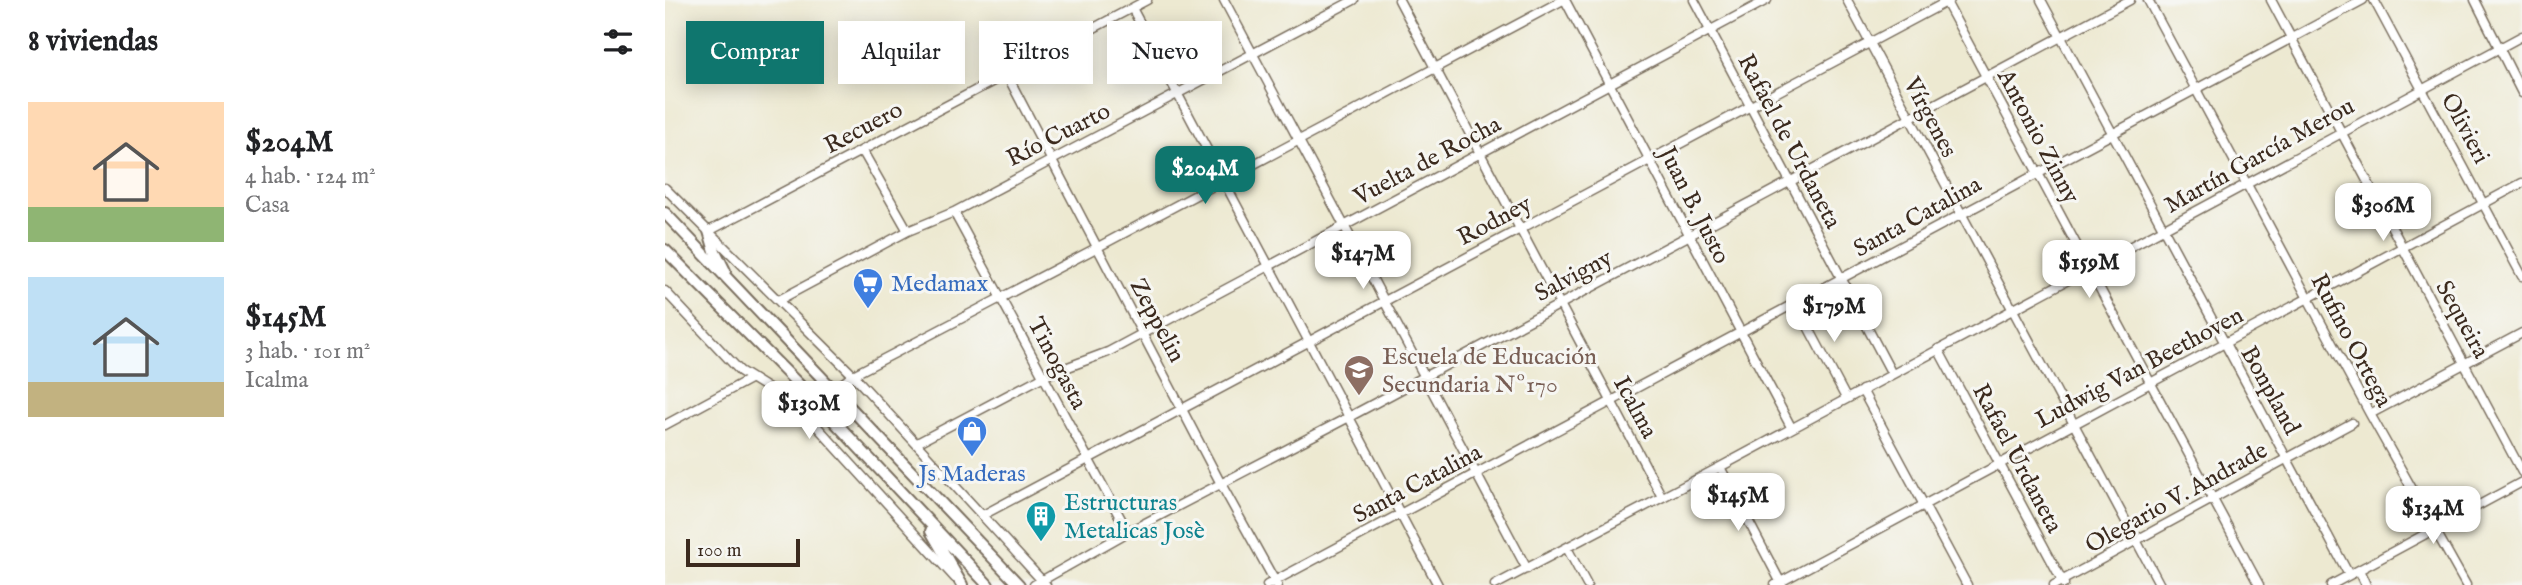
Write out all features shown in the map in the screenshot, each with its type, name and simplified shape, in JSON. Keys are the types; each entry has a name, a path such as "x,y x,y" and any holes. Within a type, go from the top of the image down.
{"highway":[{"path":"665,213 1019,585"},
{"path":"709,231 715,251 733,285"},
{"path":"665,250 820,406 988,585"},
{"path":"921,514 962,585"}],"street":[{"name":"Recuero","path":"1093,28 1147,0"},
{"path":"1224,0 1527,569"},
{"name":"Río Cuarto","path":"779,300 908,231 954,212 1354,0"},
{"name":"Icalma","path":"1399,0 1662,497"},
{"path":"820,406 853,375 1564,0"},
{"name":"Juan B. Justo","path":"1564,0 1791,427"},
{"name":"Rafael de Urdaneta","path":"1694,0 1892,374"},
{"name":"Vuelta de Rocha","path":"917,443 1044,376 1108,352 1767,0"},
{"name":"Vírgenes","path":"1847,0 2160,585"},
{"name":"Bonpland","path":"2041,0 2349,575"},
{"name":"Salvigny","path":"1041,584 1128,532 2130,0"},
{"name":"Rufino Ortega","path":"2148,0 2370,414 2466,585"},
{"name":"Sequeira","path":"2271,0 2522,472"},
{"name":"Santa Catalina","path":"1273,584 2037,173 2293,40 2363,0"},
{"name":"Olivieri","path":"2374,0 2522,276"},
{"path":"2475,0 2522,93"},
{"name":"Rodney","path":"983,515 1947,1"},
{"name":"Antonio Zinny","path":"1947,1 1985,77 2259,585"},
{"path":"1132,8 1438,585"},
{"name":"Martín García Merou","path":"1495,585 2522,36"},
{"name":"Recuero","path":"709,231 985,84"},
{"name":"Zeppelin","path":"1012,84 1273,584"},
{"path":"862,150 908,231"},
{"name":"Ludwig Van Beethoven","path":"1779,584 2522,183"},
{"path":"665,188 853,375 983,515 1041,584"},
{"name":"Tinogasta","path":"954,212 1128,532"},
{"path":"665,291 734,365 750,379 791,403 812,421 962,585"},
{"path":"1796,303 1846,398"},
{"path":"2370,414 2522,333"},
{"name":"Rafael Urdaneta","path":"1938,349 2060,584"},
{"path":"665,425 750,379"},
{"path":"1862,390 1967,585"},
{"name":"Olegario V. Andrade","path":"2060,584 2352,423"},
{"path":"1720,467 1779,584"},
{"path":"2331,585 2522,482"},
{"path":"1567,548 1587,585"},
{"path":"2359,570 2367,585"}],"place":[{"name":"Medamax","path":"868,310"},
{"name":"Escuela de Educación Secundaria Nº170","path":"1359,397"},
{"name":"Js Maderas","path":"972,458"},
{"name":"Estructuras Metalicas Josè","path":"1041,543"}]}
